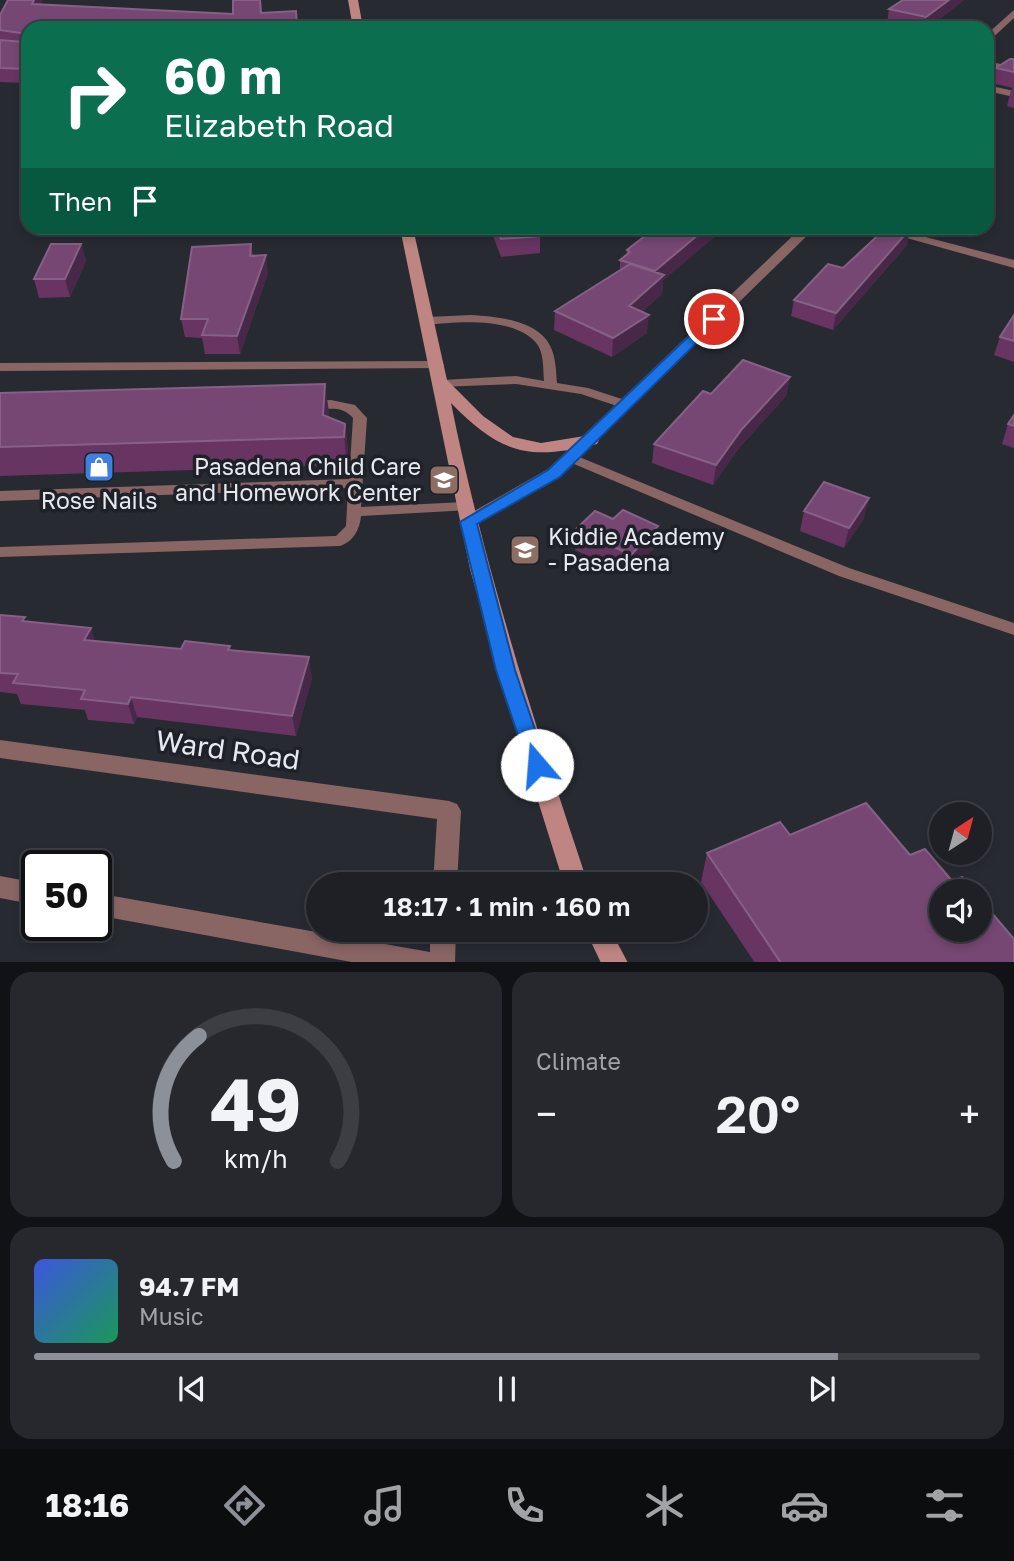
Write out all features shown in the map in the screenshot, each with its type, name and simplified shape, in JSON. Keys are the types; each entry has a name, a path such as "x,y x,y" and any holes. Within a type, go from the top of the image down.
{"main road":[{"path":"353,0 357,21"},
{"path":"409,235 442,384 467,515 506,670 572,872"},
{"path":"442,384 491,432 520,447 553,450 591,440"},
{"path":"604,942 615,962"}],"street":[{"path":"994,33 1014,13"},
{"path":"467,515 524,492 572,458 801,235"},
{"path":"904,235 1014,264"},
{"name":"Ward Road","path":"0,749 449,811 446,872"},
{"path":"0,887 21,891"},
{"path":"112,907 426,962"},
{"path":"442,962 443,942"}],"lane":[{"path":"994,66 1014,70"},
{"path":"994,90 1014,94"},
{"path":"428,321 457,317 489,320 530,333 540,339 546,349 551,384"},
{"path":"0,367 438,365"},
{"path":"442,384 516,380 551,384 626,405"},
{"path":"0,552 340,541 352,531 355,512 358,414 350,407 337,404 297,405"},
{"path":"572,458 845,572 1014,629"},
{"path":"0,496 356,483"},
{"path":"355,512 467,515"}],"building":[{"path":"8,0 34,0 32,4 233,14 233,0 260,0 261,13 296,11 297,21 21,21 21,33 0,30 0,15"},
{"path":"903,0 949,0 926,17 889,9"},
{"path":"0,40 21,42 21,69 0,68"},
{"path":"1014,59 1014,72 996,68"},
{"path":"500,235 540,236 501,239"},
{"path":"646,235 698,235 655,271 620,260 630,252 627,250"},
{"path":"878,235 905,235 836,313 794,300 828,264 843,268"},
{"path":"51,244 81,244 65,279 34,279"},
{"path":"251,244 250,256 266,255 237,336 202,335 208,319 181,319 192,247"},
{"path":"630,264 664,275 629,306 649,315 613,338 555,311"},
{"path":"1014,315 1014,341 1000,337"},
{"path":"743,360 790,377 742,429 716,465 654,444 703,391 711,394"},
{"path":"325,384 323,415 345,424 344,437 0,447 0,393"},
{"path":"1014,415 1014,426 1008,424"},
{"path":"824,482 869,498 849,528 804,511"},
{"path":"623,510 658,526 631,555 576,529 595,511 613,519"},
{"path":"0,615 25,617 22,621 91,628 84,640 181,649 185,641 230,646 228,650 309,657 292,716 131,697 128,704 81,699 85,690 13,683 18,674 0,673"},
{"path":"866,803 910,855 925,849 929,854 929,865 939,865 950,879 929,879 929,942 992,942 992,913 1014,939 1014,962 780,962 707,853 780,822 790,835"}],"place":[{"name":"Rose Nails","path":"99,467"},
{"name":"Pasadena Child Care and Homework Center","path":"444,480"},
{"name":"Kiddie Academy - Pasadena","path":"525,550"}],"route":[{"path":"537,765 506,670 468,522 554,473 714,319"}]}
